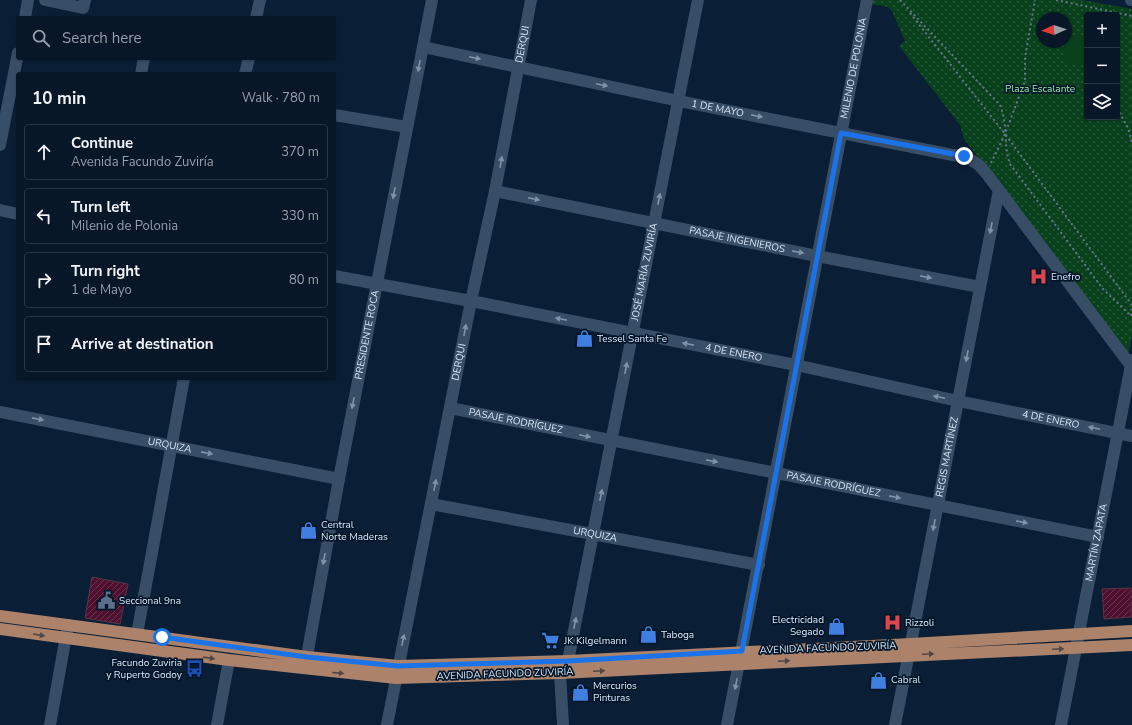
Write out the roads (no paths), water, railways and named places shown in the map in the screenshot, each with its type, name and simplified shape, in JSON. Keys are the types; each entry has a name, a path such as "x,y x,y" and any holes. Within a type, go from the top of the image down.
{"main road":[{"name":"AVENIDA FACUNDO ZUVIRÍA","path":"0,616 307,657 398,666 741,657 910,650 1076,648 1132,645"},
{"name":"AVENIDA FACUNDO ZUVIRÍA","path":"0,629 304,670 396,678 560,673 741,657"},
{"name":"AVENIDA FACUNDO ZUVIRÍA","path":"910,650 1079,633 1132,631"}],"street":[{"path":"25,16 28,0"},
{"path":"45,0 84,4"},
{"path":"256,16 260,0"},
{"name":"PRESIDENTE ROCA","path":"304,670 376,284 432,0"},
{"name":"DERQUI","path":"386,725 471,301 495,191 531,0"},
{"name":"JOSÉ MARÍA ZUVIRÍA","path":"568,661 698,0"},
{"path":"859,0 866,5"},
{"name":"MILENIO DE POLONIA","path":"727,725 866,5"},
{"name":"1 DE MAYO","path":"423,47 679,101 964,156 979,165 986,173 1131,363"},
{"path":"0,145 17,60"},
{"path":"141,72 144,60"},
{"path":"246,72 249,60"},
{"path":"336,115 407,127"},
{"name":"REGIS MARTÍNEZ","path":"895,725 999,190"},
{"name":"PASAJE INGENIEROS","path":"495,191 654,224 980,287"},
{"path":"0,210 16,214"},
{"name":"4 DE ENERO","path":"336,276 471,301 796,365 958,401 1132,436"},
{"name":"MARTÍN ZAPATA","path":"1061,725 1131,363"},
{"path":"137,634 184,380"},
{"name":"PASAJE RODRÍGUEZ","path":"450,408 611,442 1098,537"},
{"name":"URQUIZA","path":"0,412 339,479"},
{"name":"URQUIZA","path":"431,504 759,565"},
{"path":"50,725 68,625"},
{"path":"217,725 229,660"},
{"path":"563,725 560,673 568,661"}],"place":[{"name":"Enefro","path":"1038,277"},
{"name":"Tessel Santa Fe","path":"584,339"},
{"name":"Central Norte Maderas","path":"308,531"},
{"name":"Seccional 9na","path":"106,601"},
{"name":"Rizzoli","path":"892,623"},
{"name":"Electricidad Segado","path":"837,626"},
{"name":"Taboga","path":"648,635"},
{"name":"JK Kilgelmann","path":"551,641"},
{"name":"Facundo Zuviria y Ruperto Godoy","path":"195,669"},
{"name":"Cabral","path":"878,680"},
{"name":"Mercurios Pinturas","path":"580,692"}],"park label":[{"name":"Plaza Escalante","path":"1040,89"}]}
